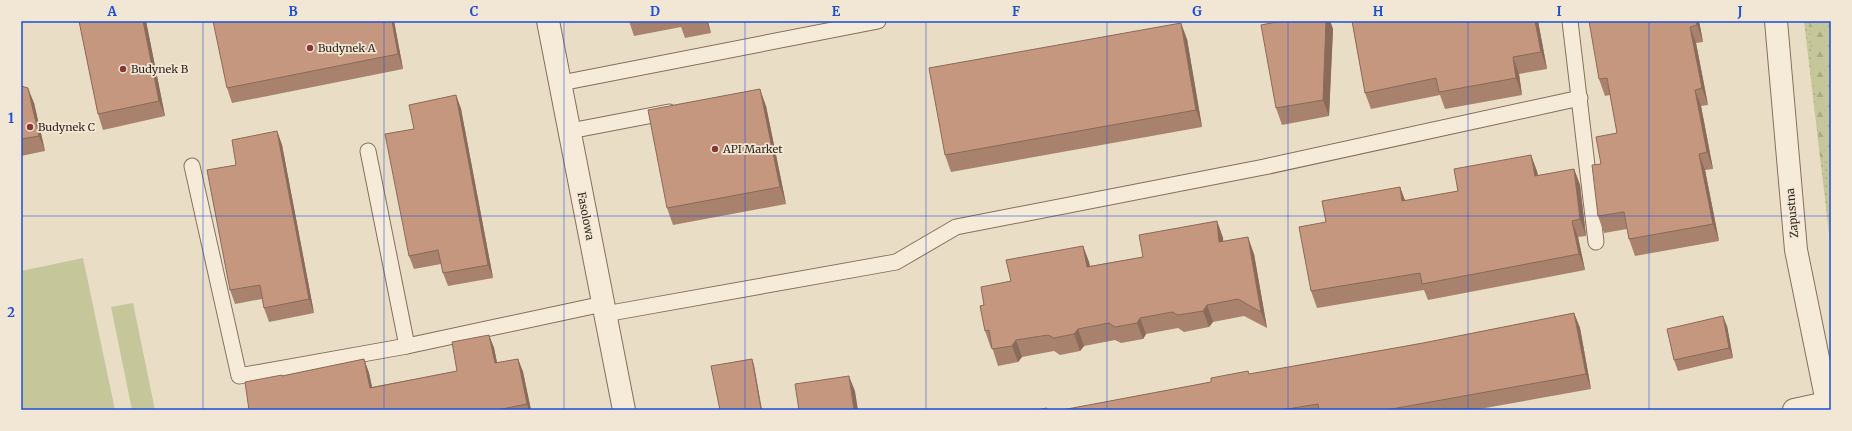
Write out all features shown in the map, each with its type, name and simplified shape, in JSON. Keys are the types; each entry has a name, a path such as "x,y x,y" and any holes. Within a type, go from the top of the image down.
{"street":[{"name":"Fasolowa","path":"548,21 624,410"},
{"name":"Zapustna","path":"1776,21 1796,250 1829,402"},
{"path":"1794,410 1829,402"}],"lane":[{"path":"560,84 878,21"},
{"path":"1570,21 1596,242"},
{"path":"192,166 239,376 604,309 896,262 956,227 1264,167 1580,98"},
{"path":"570,131 681,109"},
{"path":"368,151 407,346"}],"green space":[{"path":"1804,21 1831,21 1831,250"},
{"path":"1809,21 1831,21 1831,165 1820,157"},
{"path":"83,258 115,410 21,410 21,271"},
{"path":"133,303 155,410 132,410 111,307"}],"building":[{"name":"Budynek B","path":"79,21 143,21 159,101 98,114"},
{"name":"Budynek A","path":"213,21 392,21 398,54 227,88"},
{"path":"1281,21 1326,21 1323,100 1276,108 1261,25"},
{"path":"1352,21 1535,21 1541,52 1513,57 1516,78 1439,92 1436,78 1365,93"},
{"path":"1589,21 1696,21 1697,25 1690,27 1702,88 1695,90 1707,152 1699,154 1713,224 1629,239 1624,212 1598,216 1592,165 1601,164 1596,137 1617,133 1607,78 1599,79"},
{"path":"1181,23 1196,110 945,155 929,68"},
{"path":"21,86 28,88 39,136 21,139"},
{"path":"760,89 780,187 667,208 648,110"},
{"path":"456,95 488,265 443,273 438,250 409,256 385,134 414,129 409,105"},
{"path":"277,131 309,299 264,308 260,285 230,290 207,170 236,165 232,140"},
{"path":"1531,155 1535,176 1574,169 1580,219 1572,221 1579,254 1422,284 1420,273 1311,291 1299,227 1326,222 1322,201 1400,187 1402,201 1458,191 1454,169"},
{"path":"1217,221 1219,242 1248,237 1261,312 1238,299 1207,305 1203,311 1178,315 1172,312 1140,318 1137,323 1115,327 1109,323 1078,329 1074,334 1054,338 1048,335 1016,340 1012,346 992,349 989,330 985,331 980,306 984,305 981,287 1011,281 1006,260 1083,246 1087,267 1143,257 1139,235"},
{"path":"1574,313 1586,374 1386,410 1319,410 1318,404 1281,410 1062,410 1211,382 1211,378 1248,371 1249,374 1423,343"},
{"path":"1723,316 1729,348 1674,360 1667,329"},
{"path":"489,335 495,363 518,359 527,404 497,410 249,410 245,382 364,359 370,388 457,371 452,342"},
{"path":"752,359 761,409 720,410 711,366"},
{"path":"849,376 854,410 799,410 795,384"},
{"path":"1047,408 1047,410 1036,410"}],"place":[{"name":"Budynek A","path":"310,48"},
{"name":"Budynek B","path":"123,69"},
{"name":"Budynek C","path":"30,127"},
{"name":"API Market","path":"715,149"}]}
